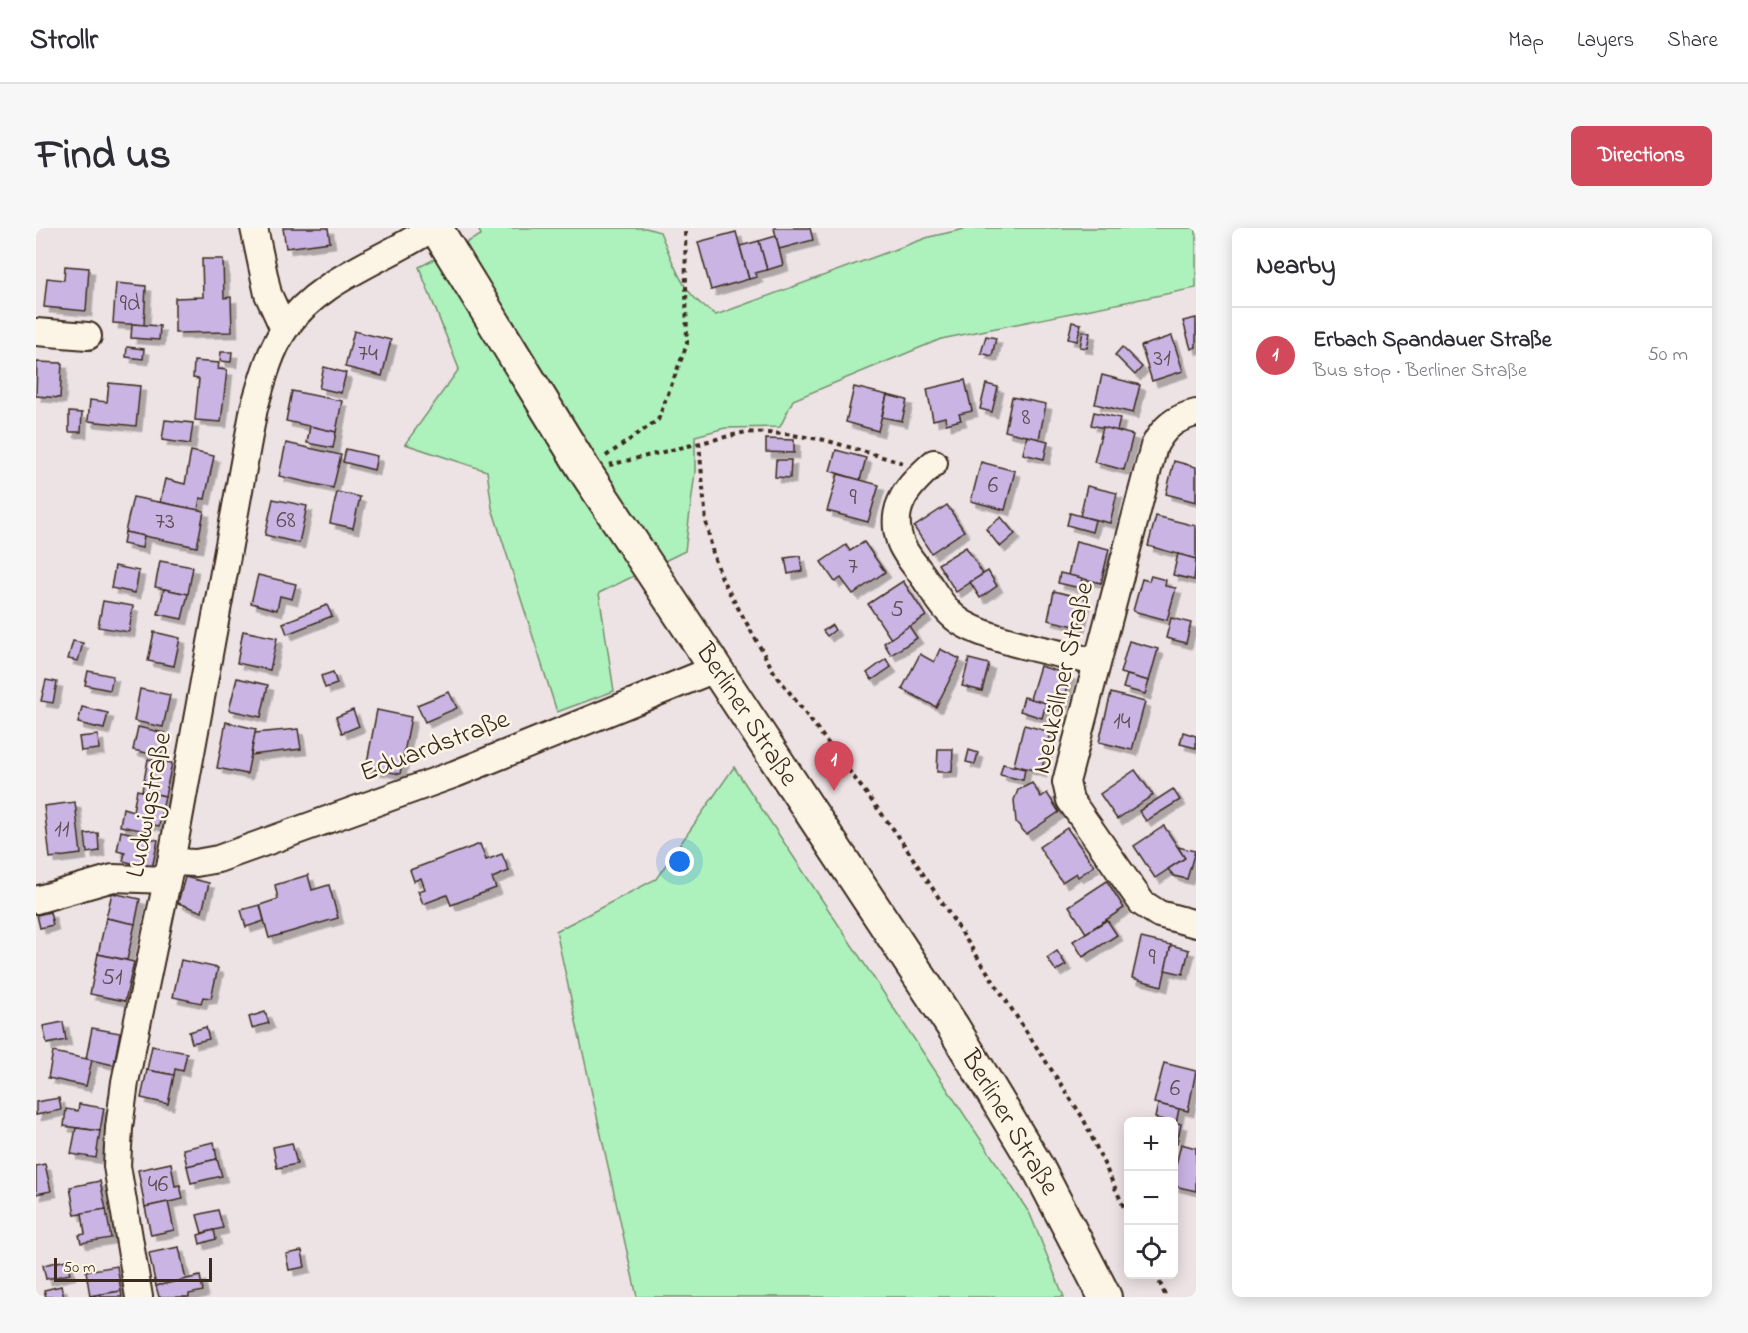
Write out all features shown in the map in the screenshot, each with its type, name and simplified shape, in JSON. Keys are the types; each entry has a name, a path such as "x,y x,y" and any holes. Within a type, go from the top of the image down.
{"street":[{"path":"254,228 268,294 284,329"},
{"name":"Ludwigstraße","path":"139,1297 120,1186 119,1128 125,1082 169,871 254,408 269,359 284,329 312,299 434,228"},
{"name":"Berliner Straße","path":"434,228 585,471 952,1027 1038,1168 1105,1297"},
{"path":"36,332 88,336"},
{"name":"Neuköllner Straße","path":"1196,412 1183,416 1163,429 1154,446 1066,782 1070,800 1142,903 1159,914 1196,924"},
{"path":"930,466 915,479 900,498 897,518 900,542 948,612 963,624 985,633 1096,662"},
{"name":"Eduardstraße","path":"36,900 113,878 169,871 218,859 455,774 715,669"}],"path":[{"path":"585,471 658,420 687,344 685,228"},
{"path":"585,471 746,432 786,434 825,440 930,466"},
{"path":"699,442 706,522 713,554 723,581 774,672 897,834 1083,1118 1124,1207"},
{"path":"1158,1279 1166,1297"}],"green space":[{"path":"478,228 646,228 660,232 675,268 687,289 695,299 716,315 929,237 969,228 1196,228 1196,288 941,339 793,400 780,427 725,428 695,436 695,472 685,551 599,593 614,691 557,712 492,508 487,471 405,444 459,369 419,267 481,235"},
{"path":"734,767 1030,1214 1064,1297 637,1297 556,931 656,879"}],"building":[{"path":"283,228 328,228 330,242 286,248"},
{"path":"774,228 810,228 813,240 779,249"},
{"path":"736,232 749,279 711,290 698,242"},
{"path":"776,236 783,265 767,270 759,241"},
{"path":"759,241 767,270 755,273 757,277 749,279 740,246"},
{"path":"202,259 223,259 224,298 231,297 232,332 175,333 175,298 203,297"},
{"path":"65,266 89,268 86,311 44,307 47,278 64,280"},
{"path":"116,283 146,286 144,325 113,323"},
{"path":"1196,318 1196,347 1191,349 1183,321"},
{"path":"1072,322 1081,324 1077,341 1068,339"},
{"path":"132,324 160,326 159,340 131,338"},
{"path":"354,331 391,340 382,376 345,367"},
{"path":"1083,331 1090,333 1087,348 1080,347"},
{"path":"986,336 996,338 992,356 981,353"},
{"path":"1172,336 1183,371 1152,381 1141,346"},
{"path":"127,347 144,349 143,359 126,357"},
{"path":"1122,347 1142,367 1135,375 1115,355"},
{"path":"221,352 232,352 231,362 220,361"},
{"path":"194,361 219,363 218,369 227,370 221,422 195,420 199,379 193,378"},
{"path":"37,362 62,363 60,398 36,396"},
{"path":"324,367 346,373 341,393 319,388"},
{"path":"1102,375 1140,385 1133,413 1095,404"},
{"path":"965,380 972,411 959,414 961,420 946,424 945,417 933,420 927,389"},
{"path":"109,383 140,386 136,426 88,421 90,400 107,402"},
{"path":"986,384 998,387 992,412 980,409"},
{"path":"854,387 887,395 878,431 846,422"},
{"path":"292,391 342,401 336,432 286,421"},
{"path":"887,395 907,400 902,421 882,417"},
{"path":"1012,397 1046,404 1039,439 1005,431"},
{"path":"69,412 82,413 81,432 69,432"},
{"path":"1094,412 1120,418 1117,431 1091,425"},
{"path":"165,420 193,423 190,444 162,440"},
{"path":"310,426 336,432 333,448 307,443"},
{"path":"1103,427 1133,435 1124,470 1094,462"},
{"path":"1027,436 1048,441 1044,459 1023,454"},
{"path":"766,439 794,440 794,453 766,452"},
{"path":"286,443 341,455 333,488 279,476"},
{"path":"346,449 377,456 374,470 343,462"},
{"path":"836,450 866,458 860,480 830,471"},
{"path":"191,451 214,456 205,499 200,498 198,510 160,502 165,479 185,484"},
{"path":"776,460 791,460 790,478 775,477"},
{"path":"1174,461 1196,467 1196,502 1166,494"},
{"path":"981,462 1015,471 1005,510 971,501"},
{"path":"838,474 879,485 868,522 827,511"},
{"path":"1087,486 1117,493 1110,523 1080,516"},
{"path":"337,492 360,497 353,528 330,523"},
{"path":"133,497 204,511 197,547 125,532"},
{"path":"273,499 307,506 299,543 265,535"},
{"path":"947,505 964,531 931,553 914,527"},
{"path":"1070,513 1095,520 1092,532 1067,525"},
{"path":"1156,516 1196,526 1196,559 1148,546"},
{"path":"1001,517 1015,534 1000,547 986,529"},
{"path":"125,532 144,536 142,548 123,544"},
{"path":"1076,541 1109,549 1101,583 1068,575"},
{"path":"864,542 885,572 853,594 841,578 835,582 821,562 846,545 850,551"},
{"path":"966,547 983,574 956,592 938,564"},
{"path":"1178,554 1196,559 1194,580 1173,575"},
{"path":"800,556 802,571 788,574 785,558"},
{"path":"160,561 193,567 188,594 155,587"},
{"path":"115,566 139,571 135,593 111,588"},
{"path":"988,571 997,586 980,598 970,582"},
{"path":"1060,573 1082,578 1080,588 1058,583"},
{"path":"258,575 296,584 292,599 280,596 277,610 251,603"},
{"path":"1151,576 1166,580 1165,586 1176,588 1167,620 1133,611 1142,579 1149,581"},
{"path":"903,581 926,616 891,639 868,604"},
{"path":"164,589 188,594 182,619 158,614"},
{"path":"1054,591 1086,599 1079,627 1048,620"},
{"path":"103,601 133,606 129,632 98,627"},
{"path":"327,605 332,616 287,634 283,623"},
{"path":"1171,618 1191,623 1186,643 1166,638"},
{"path":"832,625 835,630 827,636 823,631"},
{"path":"909,626 917,638 891,655 884,643"},
{"path":"243,631 277,638 270,670 237,663"},
{"path":"154,632 180,638 174,666 148,661"},
{"path":"73,641 83,643 78,661 68,659"},
{"path":"1129,641 1158,649 1149,681 1120,673"},
{"path":"940,649 960,659 936,707 902,689 920,654 934,662"},
{"path":"886,659 891,667 872,680 867,673"},
{"path":"969,659 989,664 982,691 962,686"},
{"path":"1040,666 1070,675 1061,708 1030,699"},
{"path":"88,671 113,676 110,690 85,685"},
{"path":"333,672 337,684 325,688 321,676"},
{"path":"1127,675 1149,681 1145,694 1123,688"},
{"path":"237,678 268,685 261,717 229,710"},
{"path":"46,680 57,682 53,703 41,701"},
{"path":"140,689 170,695 163,727 134,721"},
{"path":"449,692 457,708 425,722 417,705"},
{"path":"1111,693 1145,702 1132,750 1099,742"},
{"path":"1024,697 1046,703 1042,718 1020,711"},
{"path":"82,707 108,713 104,729 78,723"},
{"path":"353,710 359,726 342,733 336,717"},
{"path":"377,710 411,717 400,774 366,768"},
{"path":"226,722 256,729 247,774 217,768"},
{"path":"1024,725 1051,732 1041,772 1014,765"},
{"path":"138,727 165,733 160,756 133,750"},
{"path":"298,729 301,749 251,755 255,733"},
{"path":"1183,732 1196,736 1196,748 1180,744"},
{"path":"98,735 99,749 81,751 79,737"},
{"path":"938,749 953,749 952,772 937,772"},
{"path":"969,750 978,753 975,764 966,762"},
{"path":"148,759 172,763 165,796 142,791"},
{"path":"1003,764 1025,769 1023,780 1000,775"},
{"path":"1135,770 1153,795 1117,819 1100,794"},
{"path":"1032,783 1041,797 1047,793 1059,812 1026,834 1016,822 1014,800 1018,790"},
{"path":"1173,789 1180,800 1146,821 1139,811"},
{"path":"137,790 165,796 159,826 148,824 146,831 120,826 123,808 133,811"},
{"path":"75,802 81,854 50,858 44,806"},
{"path":"1164,826 1185,858 1155,878 1134,846"},
{"path":"1067,828 1094,866 1078,877 1076,873 1062,882 1039,847"},
{"path":"121,831 158,840 152,868 123,861 125,853 117,851"},
{"path":"98,833 99,851 87,853 85,834"},
{"path":"480,844 486,860 502,854 509,871 492,878 496,888 451,905 447,895 423,904 418,891 425,889 421,878 414,881 410,870"},
{"path":"1178,847 1195,851 1187,879 1174,876 1168,869 1185,858"},
{"path":"308,875 312,890 329,885 338,918 269,938 260,905 278,899 275,885"},
{"path":"185,877 209,883 202,912 178,903"},
{"path":"1107,881 1124,908 1086,933 1069,906"},
{"path":"112,893 140,899 135,924 106,918"},
{"path":"260,905 264,921 246,927 241,910"},
{"path":"50,912 53,925 40,928 37,915"},
{"path":"106,918 135,924 127,960 98,954"},
{"path":"1107,920 1117,935 1083,957 1073,941"},
{"path":"1141,938 1171,945 1162,986 1132,978"},
{"path":"1171,945 1189,950 1183,974 1165,970"},
{"path":"1057,951 1066,965 1056,971 1047,958"},
{"path":"98,954 134,962 125,1001 90,994"},
{"path":"181,960 218,968 211,998 203,997 201,1003 173,997"},
{"path":"265,1012 269,1023 252,1028 249,1017"},
{"path":"63,1022 66,1040 47,1044 43,1026"},
{"path":"206,1027 209,1039 192,1043 189,1032"},
{"path":"92,1028 120,1033 114,1065 86,1059"},
{"path":"152,1046 187,1053 183,1071 175,1069 174,1075 147,1070"},
{"path":"53,1052 92,1060 86,1086 48,1078"},
{"path":"1164,1063 1196,1071 1188,1111 1154,1103"},
{"path":"147,1070 174,1075 168,1104 141,1098"},
{"path":"59,1098 61,1110 36,1115 36,1102"},
{"path":"79,1104 104,1108 100,1131 64,1126 66,1109 78,1111"},
{"path":"1158,1104 1179,1109 1177,1117 1155,1117"},
{"path":"1178,1123 1181,1124 1178,1138"},
{"path":"76,1128 100,1131 96,1158 71,1154"},
{"path":"214,1142 217,1159 187,1166 183,1149"},
{"path":"292,1143 297,1164 277,1168 273,1147"},
{"path":"1181,1144 1196,1148 1196,1191 1178,1187 1178,1156"},
{"path":"217,1159 222,1176 191,1183 187,1166"},
{"path":"171,1163 175,1186 180,1185 183,1199 145,1207 138,1170"},
{"path":"45,1164 51,1191 36,1194 36,1166"},
{"path":"100,1181 106,1209 75,1215 70,1187"},
{"path":"168,1202 174,1230 151,1235 145,1207"},
{"path":"106,1209 111,1238 81,1243 79,1235 85,1234 82,1213"},
{"path":"218,1210 223,1228 202,1233 197,1215"},
{"path":"214,1230 216,1239 200,1244 198,1235"},
{"path":"179,1247 186,1280 156,1286 149,1253"},
{"path":"302,1251 305,1267 289,1270 286,1254"},
{"path":"67,1260 70,1274 46,1279 43,1265"},
{"path":"117,1266 121,1291 90,1296 86,1271"},
{"path":"200,1276 203,1291 189,1294 189,1297 159,1297 156,1286"},
{"path":"61,1286 64,1297 46,1297 44,1290"},
{"path":"121,1291 122,1297 90,1297 90,1296"}],"place":[{"name":"Erbach Spandauer Straße","path":"834,791"}]}
